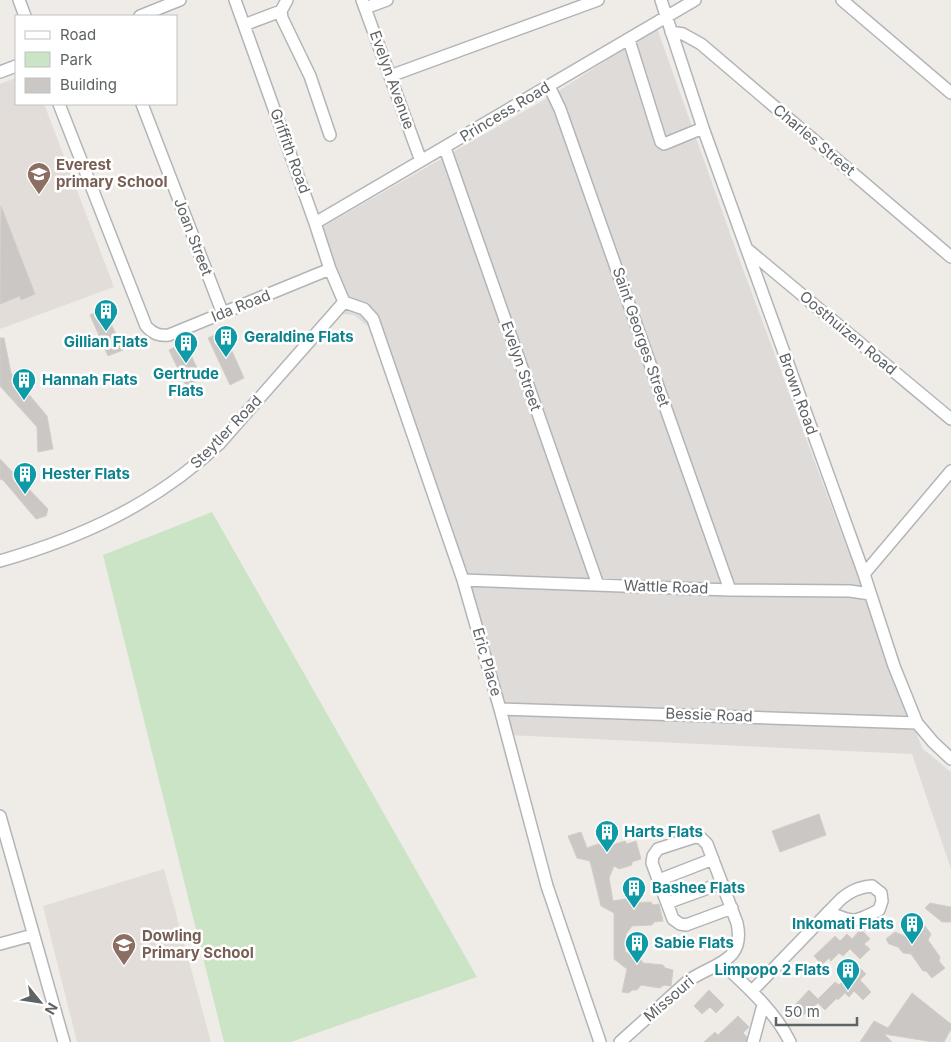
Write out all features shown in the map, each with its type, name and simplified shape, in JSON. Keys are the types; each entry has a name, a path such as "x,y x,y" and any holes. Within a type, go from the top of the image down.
{"street":[{"path":"19,0 25,15"},
{"path":"141,15 157,4 180,0"},
{"name":"Griffith Road","path":"235,0 330,269 344,302"},
{"path":"287,0 281,12 285,26 310,76 330,135"},
{"path":"363,4 387,0"},
{"path":"390,76 570,5 598,0"},
{"path":"661,0 667,16"},
{"name":"Princess Road","path":"315,223 695,0"},
{"path":"842,0 951,93"},
{"name":"Evelyn Avenue","path":"363,4 421,161"},
{"path":"244,25 281,12"},
{"name":"Brown Road","path":"667,16 703,128 864,574 894,666 917,723 951,759"},
{"name":"Charles Street","path":"671,32 683,34 701,44 951,256"},
{"path":"629,40 661,142 664,144 703,128"},
{"path":"0,72 15,66"},
{"name":"Saint Georges Street","path":"549,86 560,109 730,590"},
{"name":"Ida Road","path":"59,105 146,326 151,331 156,334 169,335 330,269"},
{"name":"Joan Street","path":"142,105 223,314"},
{"name":"Evelyn Street","path":"445,148 598,585"},
{"name":"Oosthuizen Road","path":"746,247 951,419"},
{"name":"Steytler Road","path":"0,561 63,542 94,528 151,498 176,481 219,444 344,302"},
{"name":"Eric Place","path":"344,302 364,308 373,319 463,580 500,709 547,886 600,1042"},
{"path":"864,574 951,471"},
{"name":"Wattle Road","path":"463,580 730,590 850,591 870,594"},
{"name":"Bessie Road","path":"500,709 917,723"},
{"path":"0,816 64,1042"},
{"path":"732,908 686,924 680,924 673,919 652,863 653,856 658,849 695,837 701,838 707,844 732,908 740,934 738,944 731,956 723,964 752,991 785,1032 790,1042"},
{"path":"658,880 713,859"},
{"path":"667,903 722,883"},
{"path":"752,991 828,912"},
{"path":"0,944 33,935"},
{"name":"Missouri","path":"620,1042 688,982 699,974 723,964"},
{"path":"753,1042 764,1005"}],"shaded area":[{"path":"657,28 737,253 913,726 923,749 951,772 951,869 912,754 506,735 380,336 354,315 343,314 319,229 549,97"},
{"name":"Everest primary School","path":"15,78 15,105 44,105 114,287 0,329 0,84"},
{"name":"Dowling Primary School","path":"164,869 211,1042 77,1042 43,906"}],"green space":[{"path":"212,512 477,977 291,1042 224,1042 103,555"}],"building":[{"path":"1,206 35,294 21,300 20,296 0,304"},
{"name":"Gillian Flats","path":"104,308 123,350 108,356 90,315"},
{"name":"Geraldine Flats","path":"223,331 244,378 230,385 208,338"},
{"name":"Hannah Flats","path":"0,338 4,338 11,373 47,416 53,449 38,452 37,427 0,386"},
{"name":"Gertrude Flats","path":"185,342 202,379 186,386 169,350"},
{"name":"Hester Flats","path":"0,459 48,509 46,516 36,519 3,480 0,479"},
{"path":"819,814 826,835 780,852 772,831"},
{"path":"581,832 587,848 598,844 610,850 612,845 625,841 627,844 636,841 641,859 632,862 632,865 619,869 614,866 609,878 613,901 625,899 631,903 651,902 653,905 659,904 663,921 654,922 652,925 632,926 626,934 625,951 631,956 639,957 643,963 663,965 665,968 673,970 671,986 664,985 660,988 641,985 637,990 632,990 629,993 622,992 627,969 614,959 614,913 601,906 590,861 577,858 568,836"},
{"path":"930,903 951,907 951,922 942,922 925,908"},
{"name":"Inkomati Flats","path":"917,916 931,934 928,940 945,968 932,978 926,971 923,971 911,954 903,953 898,947 889,944 886,939 895,932 914,940 911,920"},
{"path":"861,929 870,939 864,944 870,949 860,959 850,949 843,956 839,953 831,961 829,958 822,965 814,956 835,936 840,941 847,934 852,939"},
{"name":"Limpopo 2 Flats","path":"858,966 866,974 860,980 871,992 863,1000 854,991 849,997 845,993 825,1010 818,1003 802,1016 793,1007 809,990 818,999 835,982 839,985"},
{"path":"709,990 724,1005 716,1013 710,1007 702,1014 694,1006"},
{"path":"912,993 951,1024 951,1029 944,1042 884,1034 892,1042 860,1042 874,1021 888,1028"},
{"path":"738,1016 749,1027 743,1033 747,1037 746,1042 704,1042 715,1032 718,1035"}],"place":[{"name":"Everest primary School","path":"39,195"},
{"name":"Gillian Flats","path":"106,332"},
{"name":"Geraldine Flats","path":"226,358"},
{"name":"Gertrude Flats","path":"186,364"},
{"name":"Hannah Flats","path":"24,401"},
{"name":"Hester Flats","path":"25,495"},
{"name":"Harts Flats","path":"607,853"},
{"name":"Bashee Flats","path":"634,909"},
{"name":"Inkomati Flats","path":"912,945"},
{"name":"Sabie Flats","path":"637,964"},
{"name":"Dowling Primary School","path":"124,966"},
{"name":"Limpopo 2 Flats","path":"848,991"}]}
